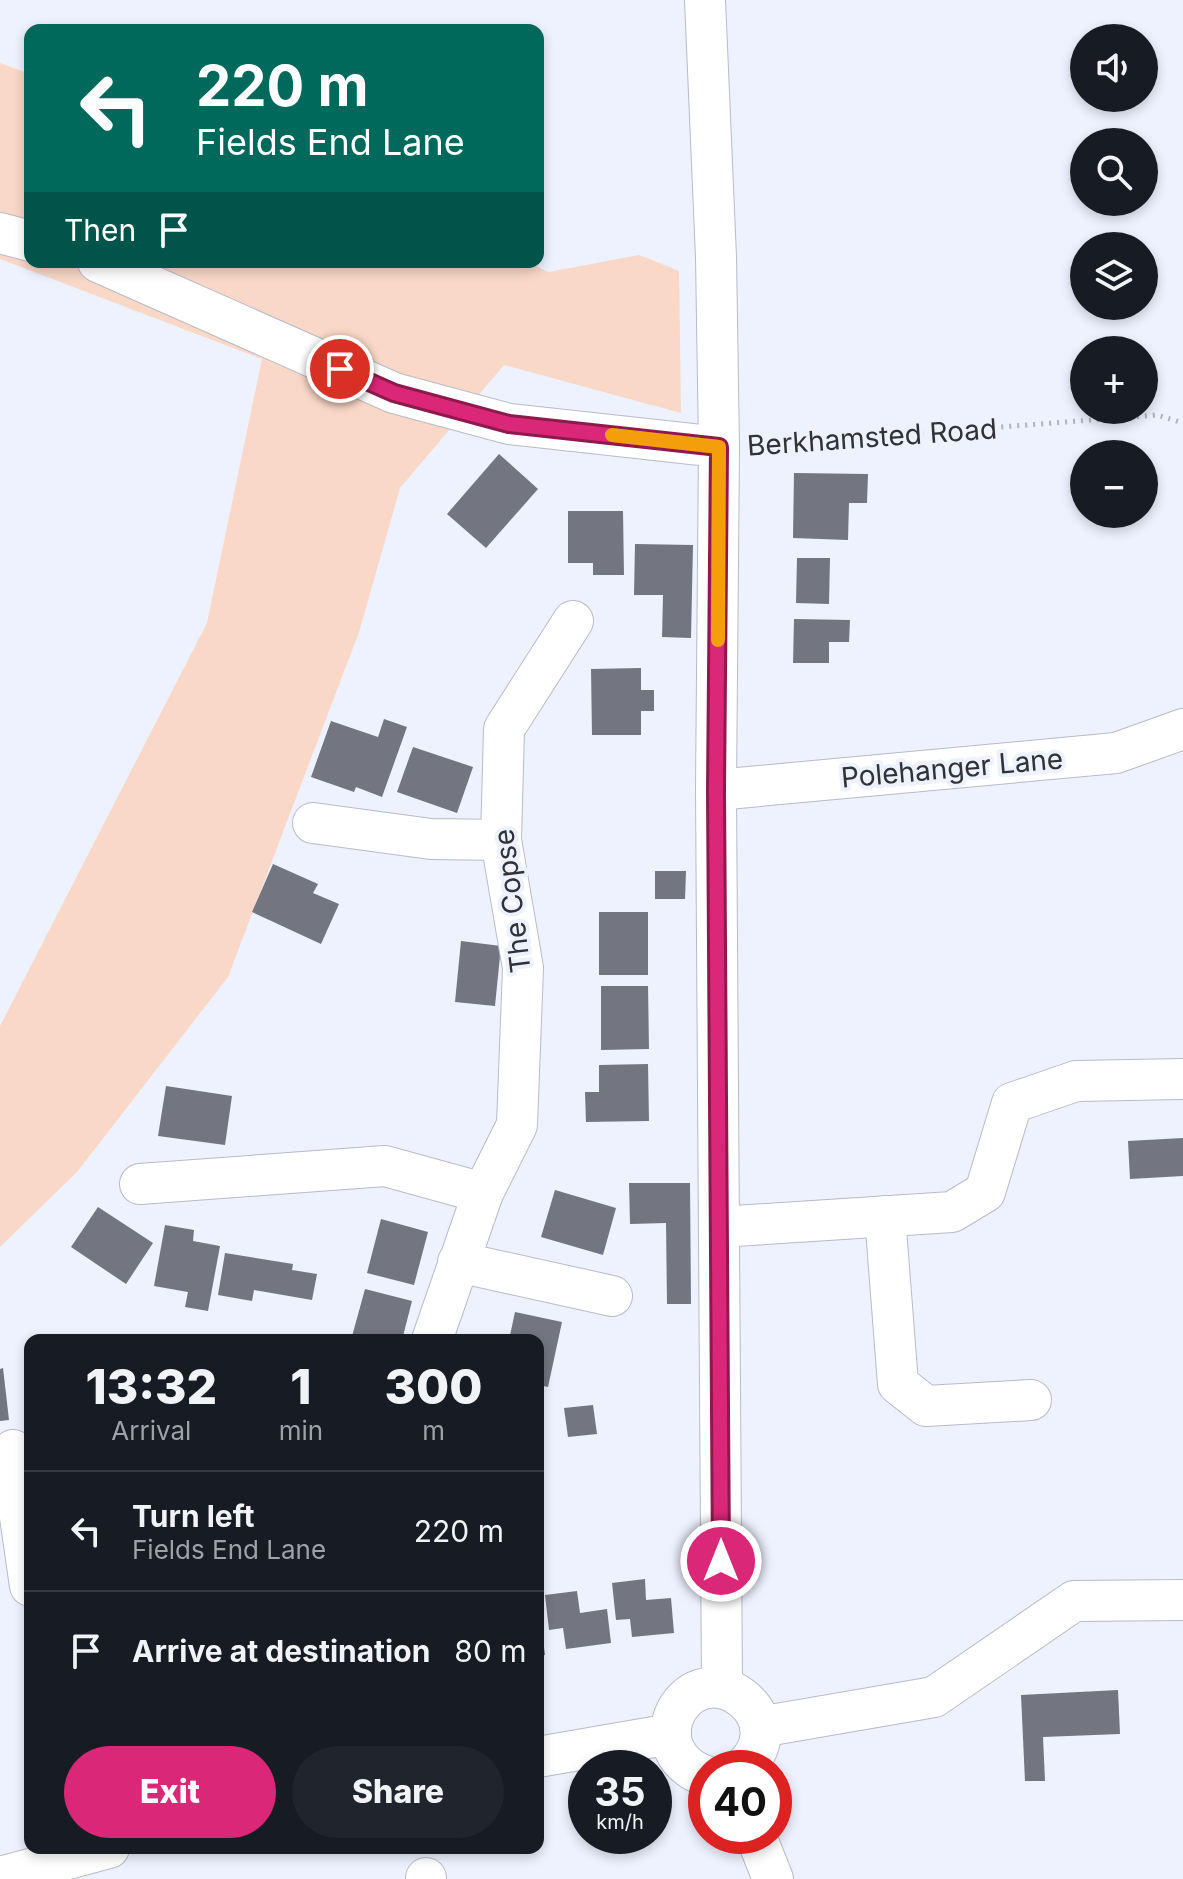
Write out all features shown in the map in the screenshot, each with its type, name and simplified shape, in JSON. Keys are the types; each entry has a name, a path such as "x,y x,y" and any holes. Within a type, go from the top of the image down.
{"street":[{"name":"Berkhamsted Road","path":"705,0 719,447"},
{"path":"0,233 24,239"},
{"path":"112,268 394,393 509,424 719,447 716,790 722,1688"},
{"name":"The Copse","path":"434,1334 483,1193 517,1125 523,968 501,840 504,729 573,621"},
{"name":"Polehanger Lane","path":"716,790 1116,753 1183,729"},
{"path":"313,823 431,839 501,840"},
{"path":"719,1227 952,1212 985,1192 1012,1103 1076,1081 1183,1079"},
{"path":"140,1184 385,1166 483,1193"},
{"path":"885,1216 898,1384 926,1406 1031,1400"},
{"path":"458,1262 612,1296"},
{"path":"13,1450 24,1505"},
{"path":"760,1727 934,1697 1074,1601 1183,1600"},
{"path":"688,1765 680,1760 671,1734 680,1705 706,1689 722,1688 747,1701 760,1727 757,1750"},
{"path":"544,1756 671,1734"},
{"path":"763,1854 773,1879"},
{"path":"0,1877 91,1861"}],"path":[{"name":"Berkhamsted Road","path":"719,447 808,445 1157,415 1183,423"}],"shaded area":[{"path":"0,63 24,72 24,268 540,268 549,272 639,255 679,271 681,413 504,365 400,488 359,632 228,977 77,1172 0,1247 0,1026 207,623 262,359 0,259"}],"building":[{"path":"499,454 538,489 486,548 447,514"},
{"path":"794,473 868,474 867,503 849,503 848,540 793,538"},
{"path":"568,511 623,511 624,575 593,575 593,563 568,563"},
{"path":"635,544 693,545 691,638 662,637 663,595 634,595"},
{"path":"797,558 830,558 829,604 796,603"},
{"path":"794,619 850,620 849,642 829,642 829,663 793,663"},
{"path":"641,668 641,690 654,690 654,711 641,711 641,735 592,735 591,669"},
{"path":"384,719 407,727 382,797 356,787 354,792 311,777 331,721 378,737"},
{"path":"413,747 473,767 457,813 397,792"},
{"path":"273,864 318,884 313,893 339,904 321,944 252,912"},
{"path":"655,871 686,871 685,899 655,899"},
{"path":"599,912 648,912 648,975 599,975"},
{"path":"461,941 501,946 495,1006 455,1002"},
{"path":"601,986 648,986 649,1049 601,1050"},
{"path":"648,1064 649,1121 586,1122 585,1092 599,1092 599,1065"},
{"path":"166,1086 232,1096 225,1145 158,1136"},
{"path":"1183,1138 1183,1176 1130,1179 1128,1141"},
{"path":"629,1183 690,1183 691,1304 667,1304 666,1223 630,1224"},
{"path":"555,1190 616,1208 603,1255 541,1237"},
{"path":"98,1207 153,1243 126,1284 71,1247"},
{"path":"381,1219 428,1232 414,1285 367,1273"},
{"path":"165,1225 194,1230 193,1241 220,1246 208,1311 185,1307 188,1292 154,1286"},
{"path":"225,1253 293,1264 292,1270 317,1274 312,1300 254,1290 252,1301 218,1295"},
{"path":"365,1289 412,1301 404,1334 353,1334"},
{"path":"515,1312 562,1322 548,1387 544,1386 544,1334 510,1334"},
{"path":"3,1368 9,1420 0,1421 0,1369"},
{"path":"593,1405 597,1434 568,1437 564,1408"},
{"path":"645,1579 646,1600 671,1598 674,1633 632,1637 630,1619 616,1620 612,1583"},
{"path":"577,1591 580,1613 607,1609 611,1643 566,1649 563,1628 549,1630 545,1595"},
{"path":"1118,1690 1120,1734 1043,1737 1045,1781 1025,1781 1021,1695"}],"slow traffic":[{"path":"612,435 719,447 718,640"}],"route":[{"path":"340,369 394,393 509,424 719,447 716,790 721,1561"}]}
